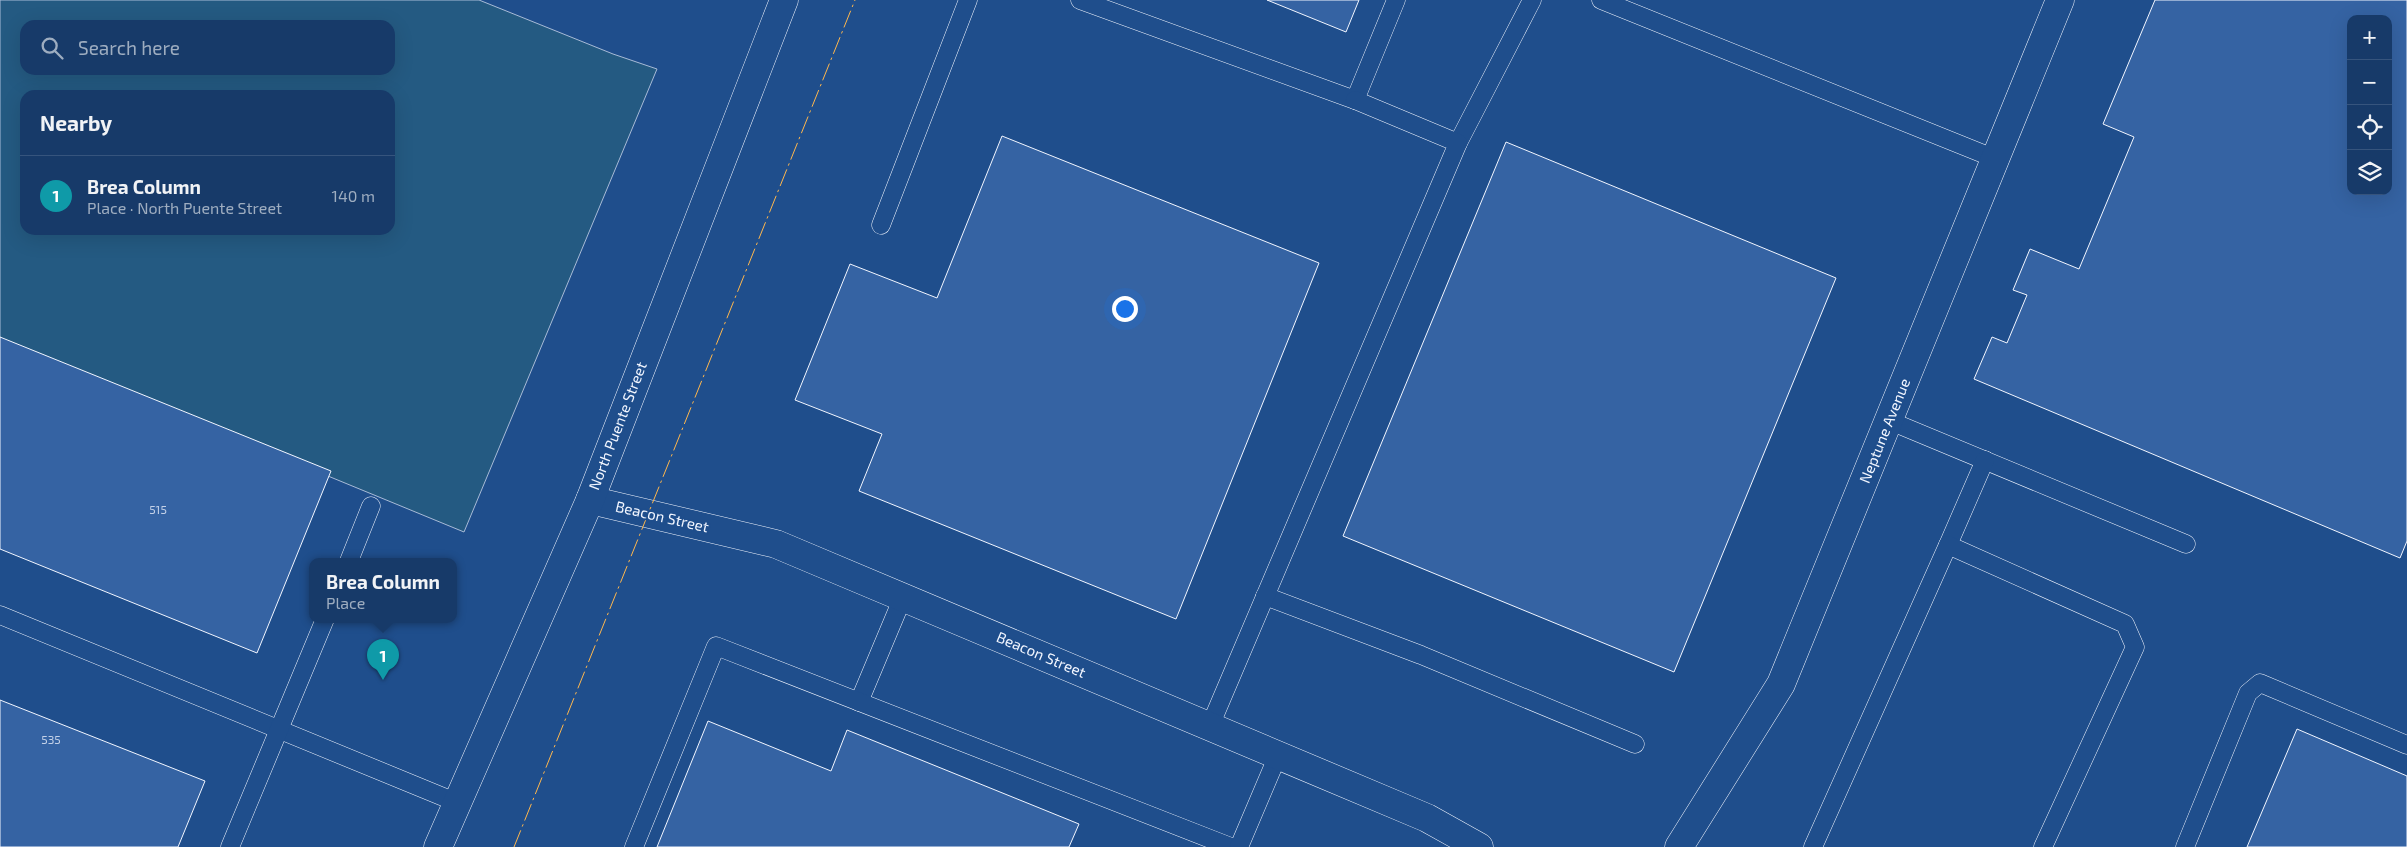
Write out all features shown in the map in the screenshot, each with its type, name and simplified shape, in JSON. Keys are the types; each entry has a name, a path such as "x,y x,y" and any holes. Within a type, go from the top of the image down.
{"street":[{"name":"North Puente Street","path":"438,847 590,500 784,0"},
{"name":"Neptune Avenue","path":"1679,847 1781,684 1890,421 2060,0"},
{"name":"Beacon Street","path":"590,500 776,544 1427,818 1479,847"}],"lane":[{"path":"881,225 968,0"},
{"path":"1080,0 1355,100 1458,143"},
{"path":"1355,100 1396,0"},
{"path":"1210,726 1458,143 1532,0"},
{"path":"1601,0 1996,159"},
{"path":"1890,421 2186,544"},
{"path":"1813,847 1985,460"},
{"path":"350,558 371,506"},
{"path":"1948,545 2125,624 2135,647 2043,847"},
{"path":"1265,596 1421,655 1635,744"},
{"path":"859,702 903,597"},
{"path":"0,615 458,803"},
{"path":"230,847 281,730 323,623"},
{"path":"634,847 716,646 1231,847"},
{"path":"2184,847 2248,693 2260,683 2407,745"},
{"path":"1239,847 1278,755"}],"shaded area":[{"path":"0,0 479,0 613,54 657,69 464,532 0,341"}],"building":[{"path":"1267,0 1359,0 1346,32"},
{"path":"2155,0 2407,0 2407,541 2400,558 1974,379 1992,337 2007,343 2027,295 2013,290 2030,249 2079,269 2134,137 2103,124"},
{"path":"1002,136 1319,263 1176,619 859,491 882,434 795,400 850,264 937,298"},
{"path":"1506,142 1836,278 1674,672 1343,536"},
{"path":"0,337 331,471 257,653 0,549"},
{"path":"0,700 205,781 178,847 0,847"},
{"path":"708,721 831,771 847,730 1079,824 1069,847 657,847"},
{"path":"2297,729 2407,776 2407,847 2247,847"}],"power":[{"path":"514,847 855,0"}],"place":[{"name":"Brea Column","path":"383,680"}]}
